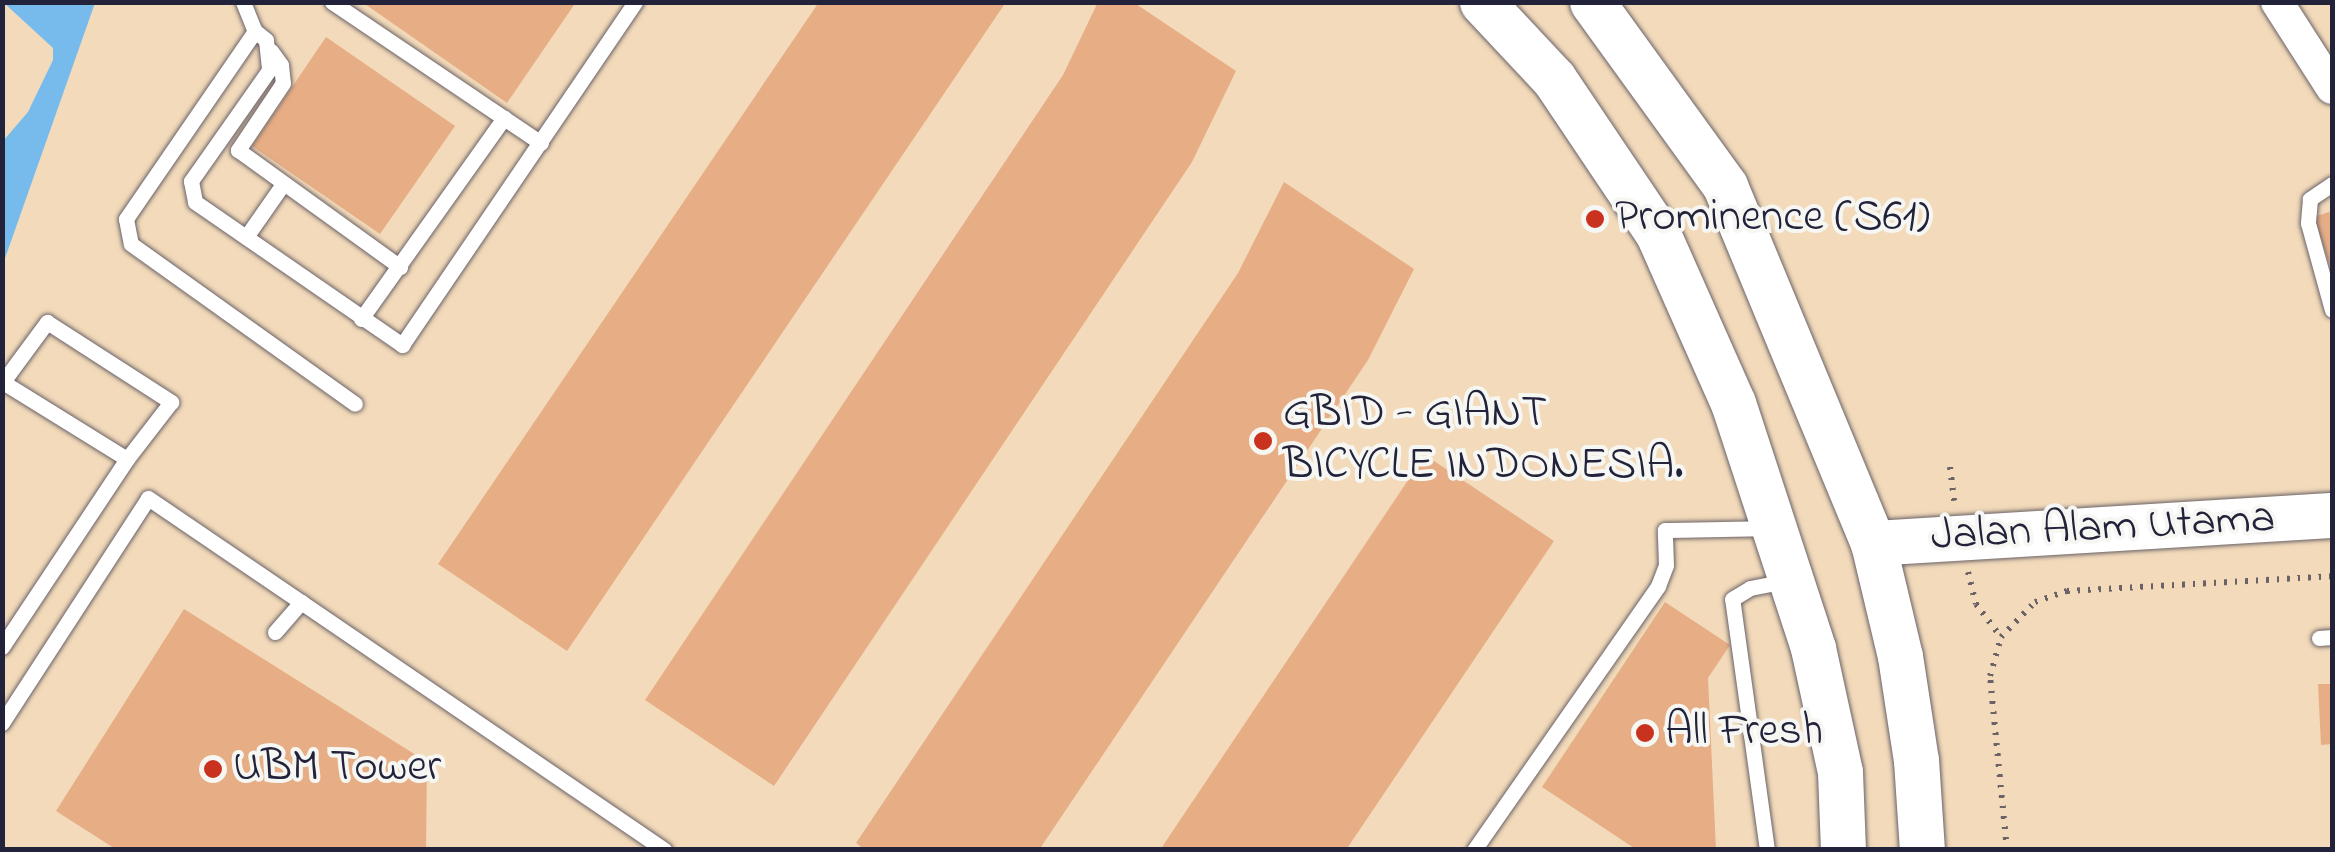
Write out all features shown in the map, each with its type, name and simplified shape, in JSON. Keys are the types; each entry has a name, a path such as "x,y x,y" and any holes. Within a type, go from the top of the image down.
{"main road":[{"path":"1482,2 1554,79 1658,234 1732,403 1794,579 1840,772 1844,850"},
{"path":"1592,2 1724,186 1873,542 1900,656 1916,760 1922,850"},
{"name":"Jalan Alam Utama","path":"1873,542 2332,516"}],"street":[{"path":"2277,2 2332,88"}],"lane":[{"path":"243,2 255,31 281,66 282,83 238,150 400,267"},
{"path":"332,2 542,143"},
{"path":"270,49 269,70 191,181 195,202 402,344 636,2"},
{"path":"255,31 126,219 131,244 354,404"},
{"path":"361,319 504,118"},
{"path":"246,236 283,184"},
{"path":"2332,184 2310,199 2308,223 2332,310"},
{"path":"2,647 127,459 171,402 53,323 41,326 3,383 127,459"},
{"path":"2,724 148,498 665,850"},
{"path":"1474,850 1658,586 1666,565 1666,530 1776,528"},
{"path":"1767,850 1732,599 1750,588 1794,579"},
{"path":"276,632 300,602"}],"path":[{"path":"2008,850 1990,676 2001,636 2035,602 2067,591 2332,576"}],"water":[{"path":"3,2 95,3 3,264 3,141 28,112 53,60 53,48"}],"building":[{"path":"362,2 576,2 507,103"},
{"path":"819,2 1006,2 567,651 438,564"},
{"path":"1098,2 1133,2 1236,71 1192,162 774,786 645,700 1063,75"},
{"path":"326,37 455,126 380,234 252,146"},
{"path":"1284,182 1414,269 1368,360 1039,850 865,850 856,843 1238,273"},
{"path":"2332,211 2332,272 2314,217"},
{"path":"1425,455 1554,541 1346,850 1160,850"},
{"name":"All Fresh","path":"1665,602 1730,645 1708,678 1716,850 1637,850 1542,787"},
{"name":"UBM Tower","path":"184,609 427,762 426,850 117,850 56,811"},
{"path":"2318,684 2332,684 2332,744 2321,745"}],"place":[{"name":"Prominence (S61)","path":"1595,219"},
{"name":"GBID - GIANT BICYCLE INDONESIA.","path":"1263,441"},
{"name":"All Fresh","path":"1645,733"},
{"name":"UBM Tower","path":"213,769"}]}
